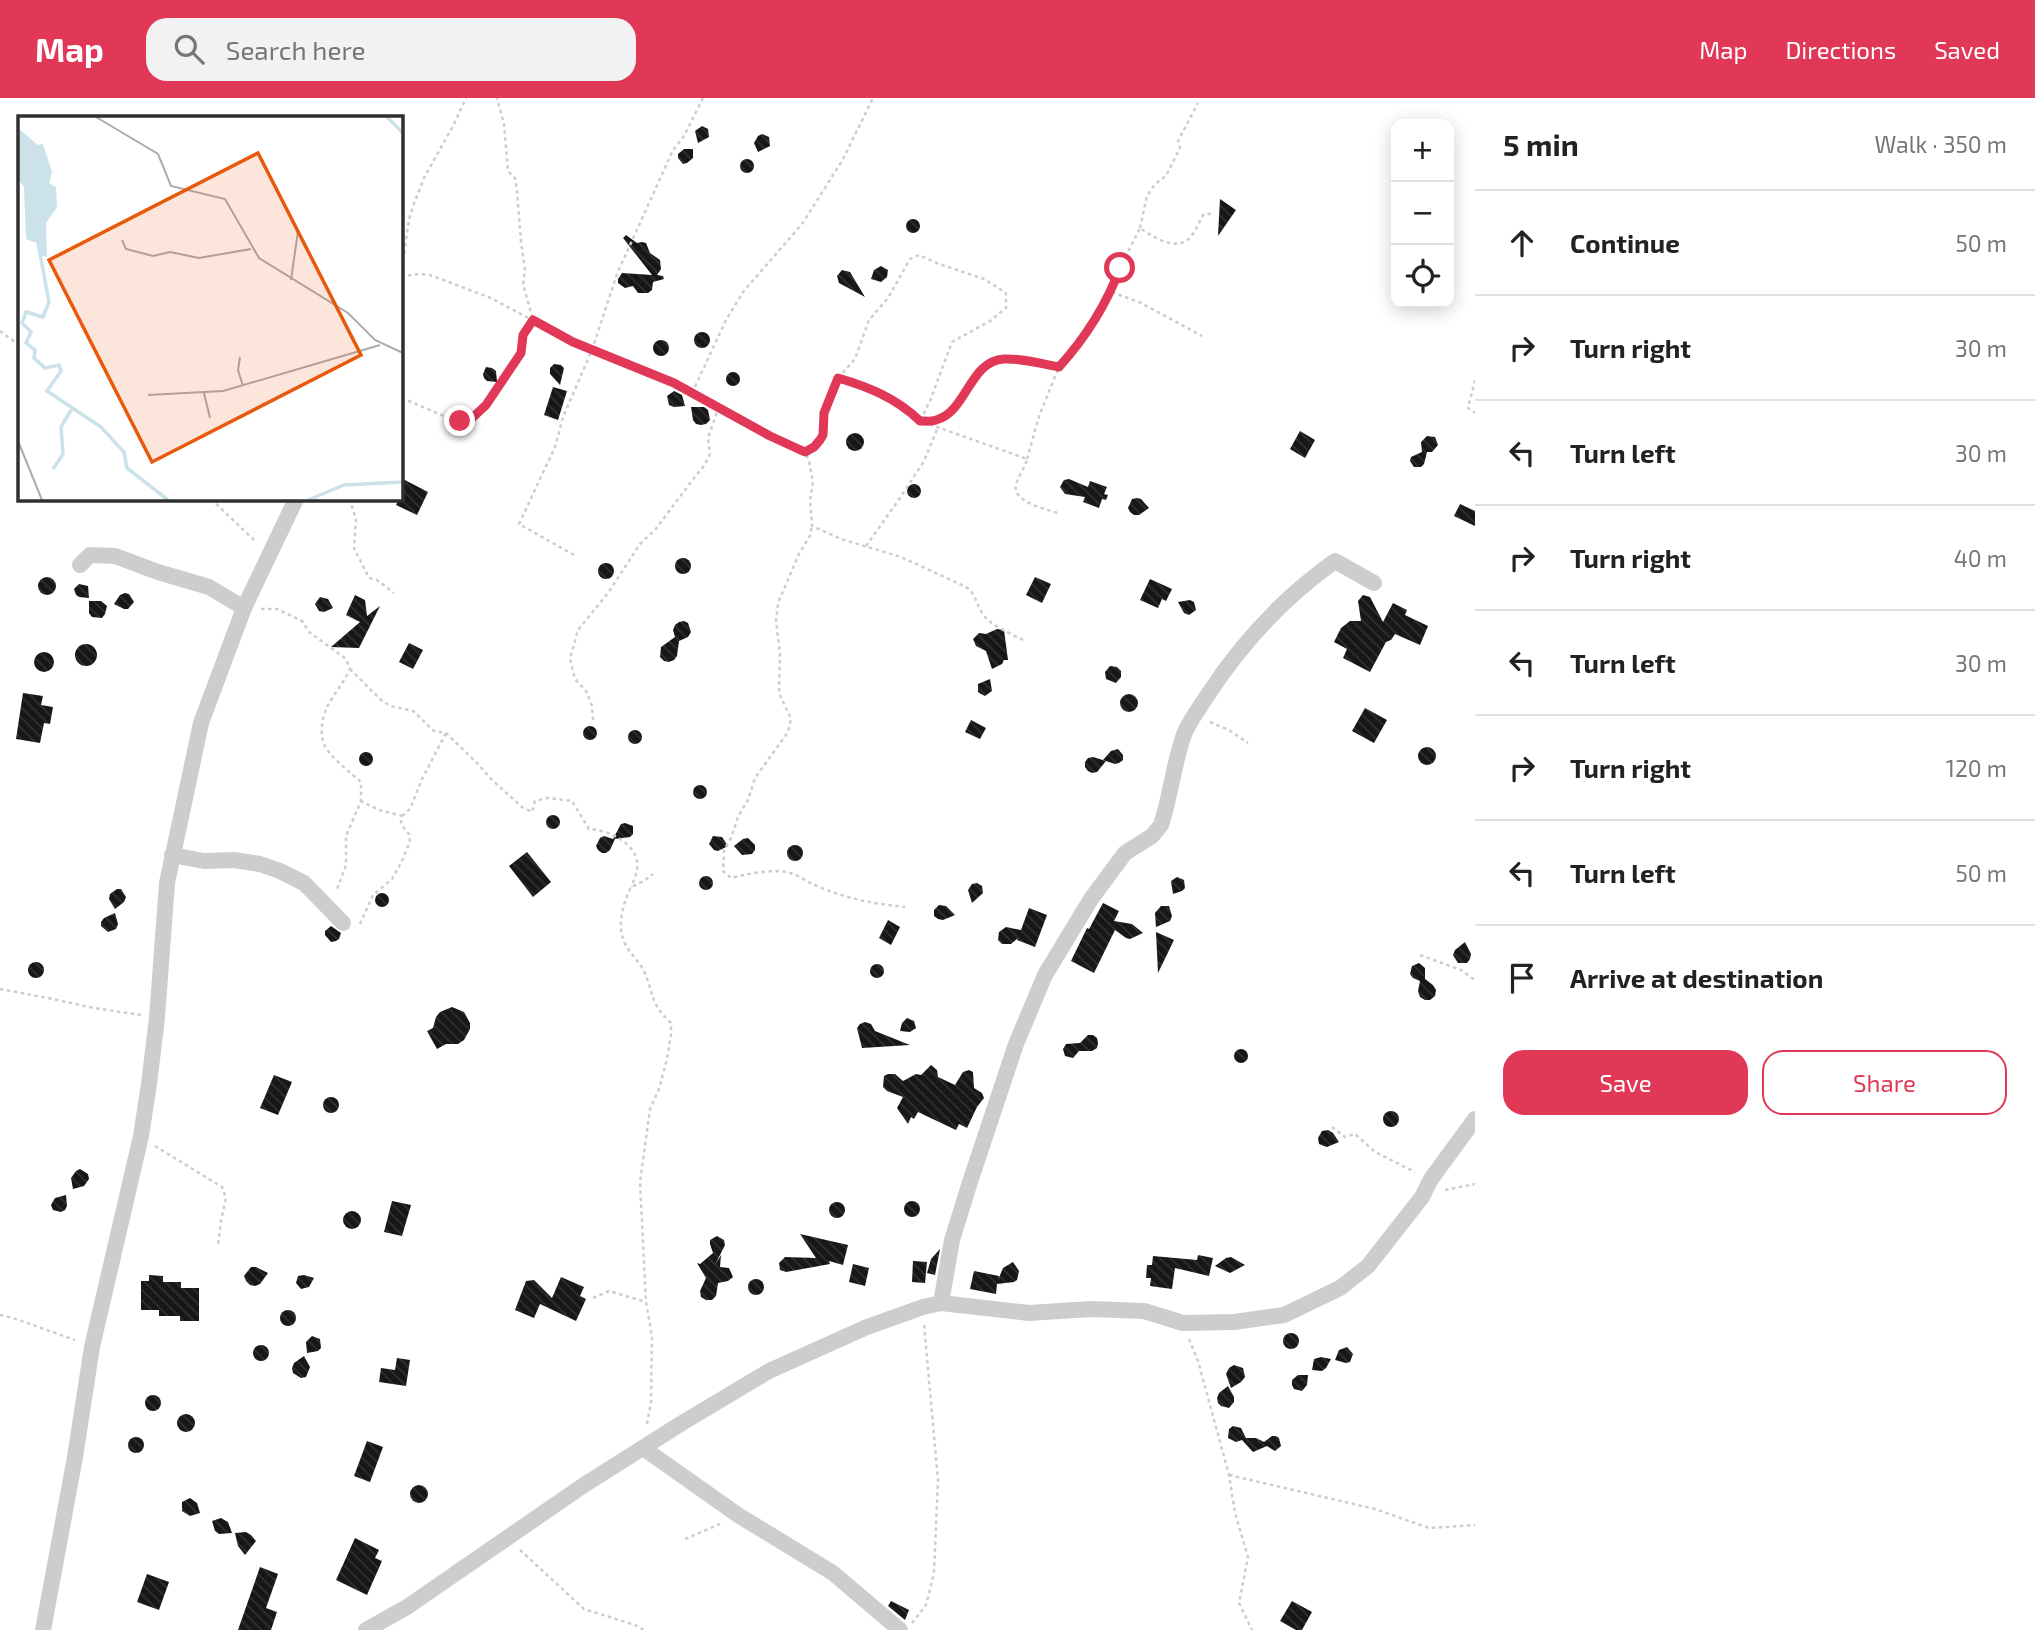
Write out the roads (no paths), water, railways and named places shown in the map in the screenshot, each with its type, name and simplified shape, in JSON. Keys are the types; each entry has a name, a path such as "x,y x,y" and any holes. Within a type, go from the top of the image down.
{"street":[{"path":"43,1630 92,1347 141,1136 157,1018 167,883 201,723 244,608 296,500"},
{"path":"80,565 90,555 115,556 209,587 244,608"},
{"path":"941,1303 952,1240 970,1182 1016,1044 1045,975 1091,900 1125,853 1152,836 1161,825 1185,732 1194,716 1243,645 1265,620 1311,578 1335,561 1374,583"},
{"path":"172,855 204,861 233,860 260,864 280,871 304,883 343,923"},
{"path":"366,1630 407,1607 643,1448 769,1371 867,1327 923,1307 941,1303 1029,1313 1091,1309 1144,1311 1183,1323 1234,1322 1284,1315 1340,1288 1368,1266 1422,1197 1431,1179 1475,1119"},
{"path":"643,1448 738,1515 833,1573 900,1630"}]}
